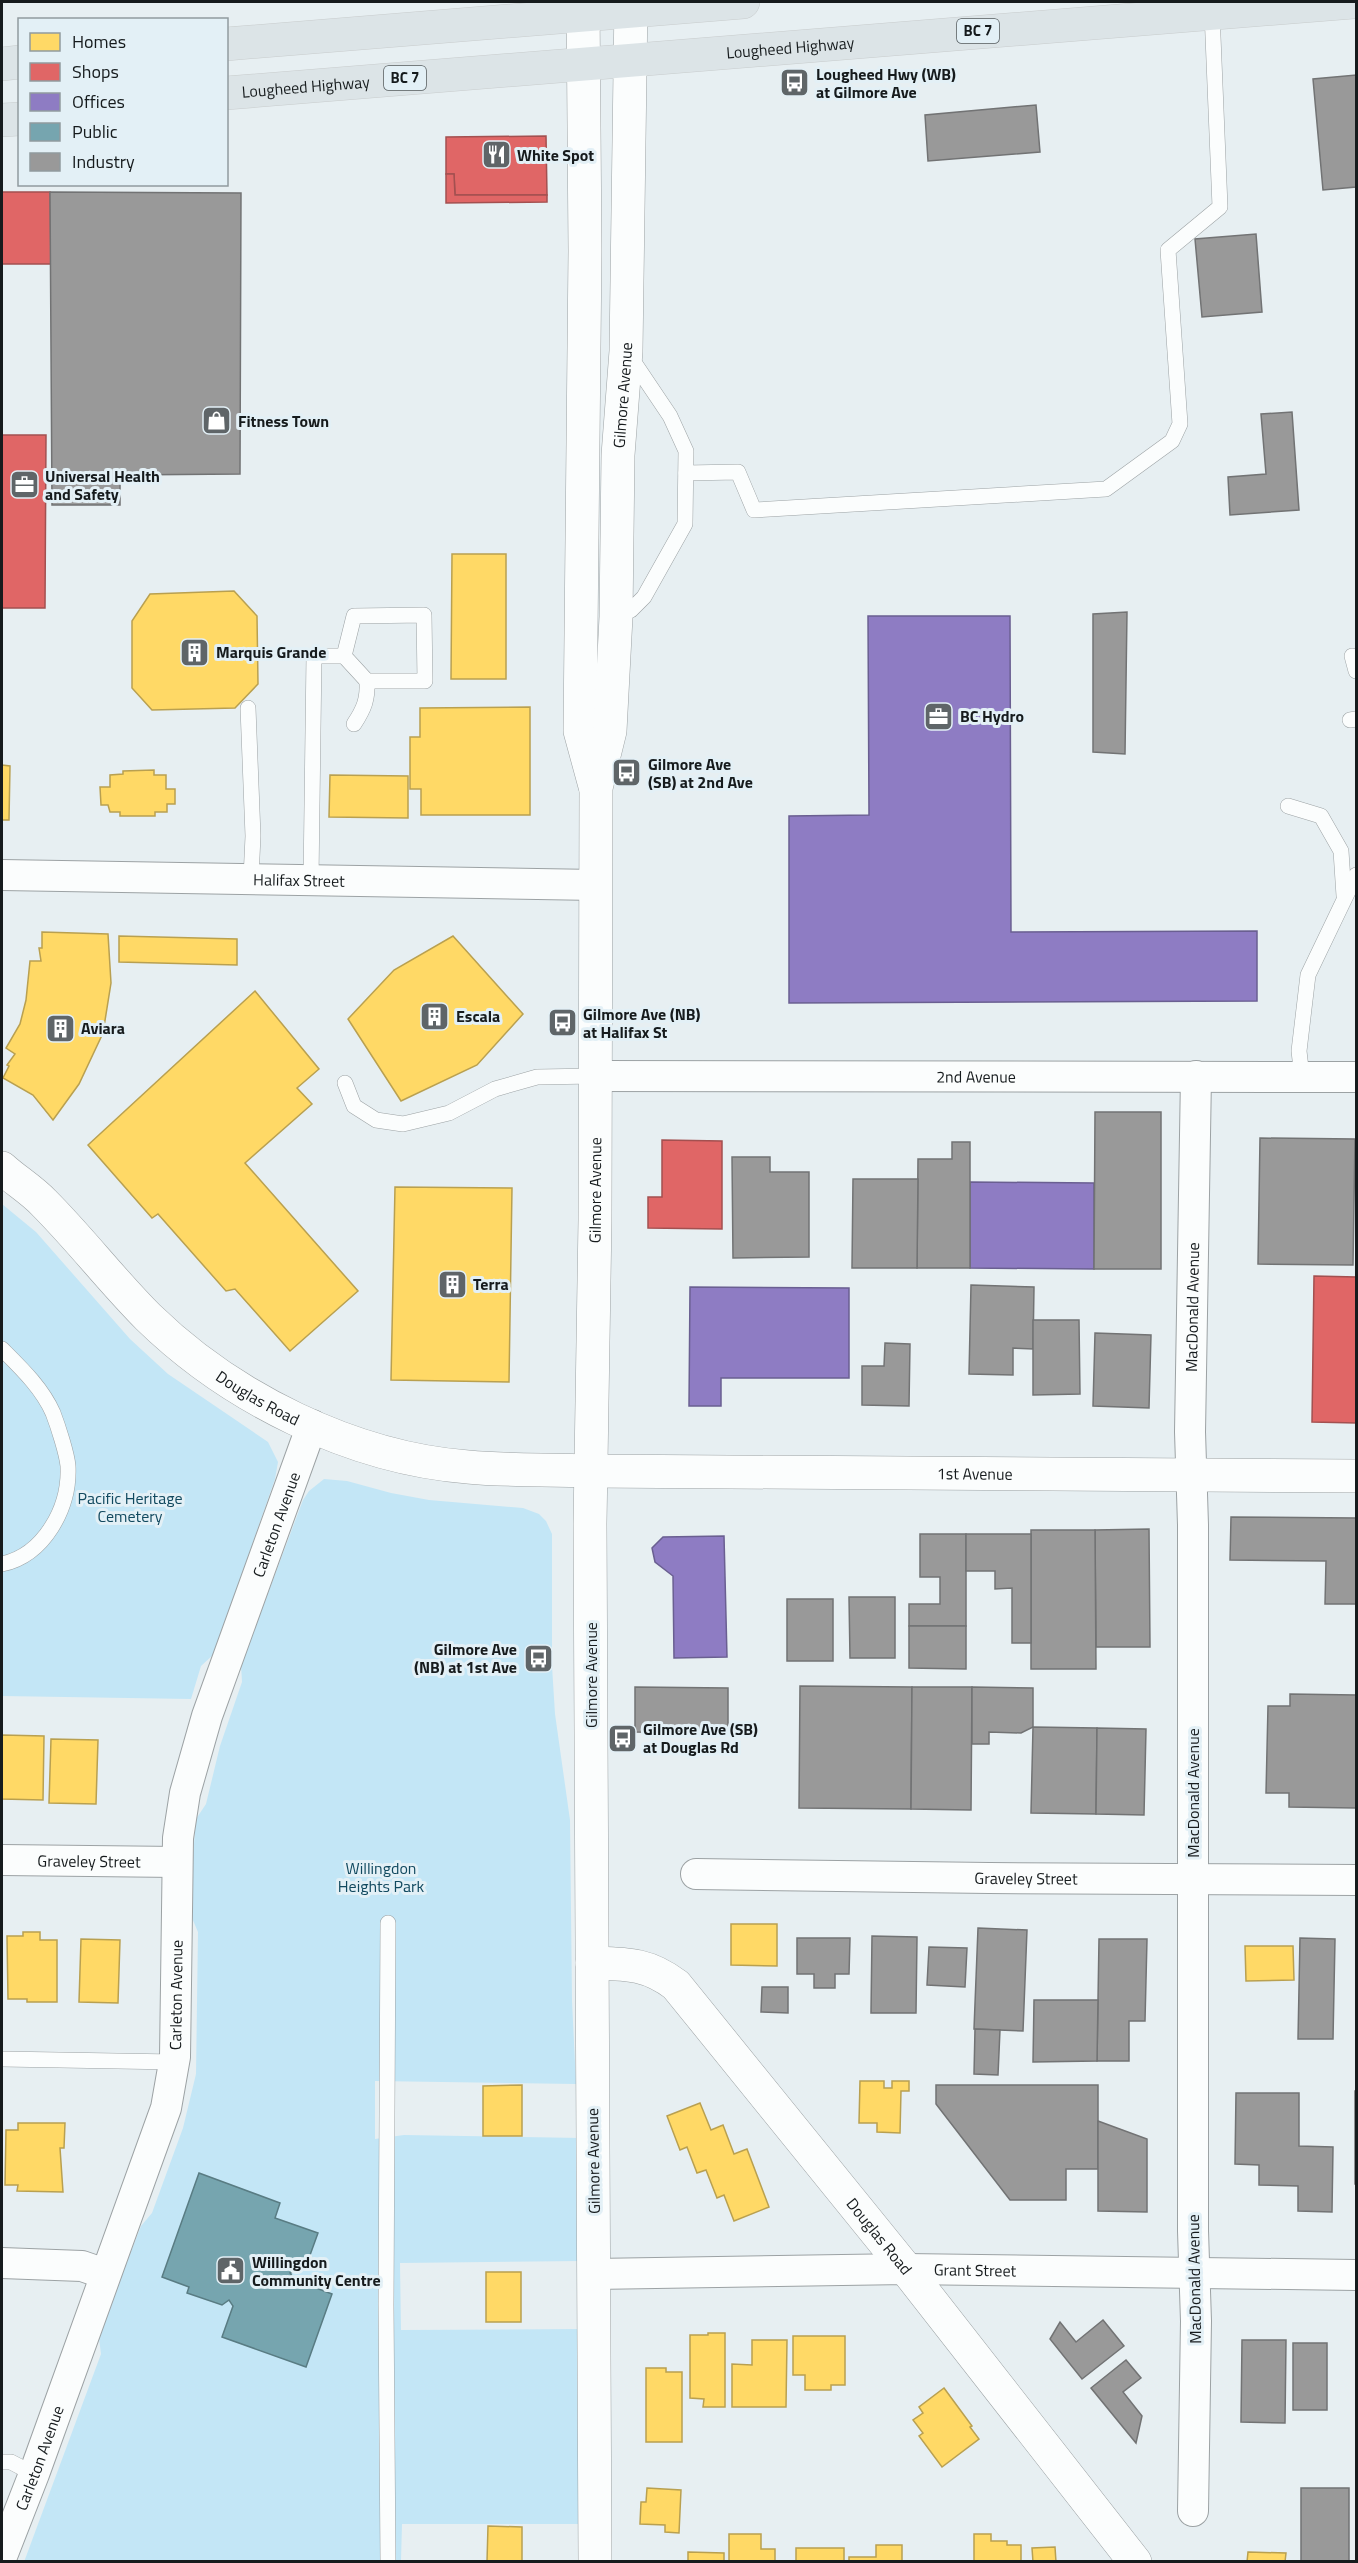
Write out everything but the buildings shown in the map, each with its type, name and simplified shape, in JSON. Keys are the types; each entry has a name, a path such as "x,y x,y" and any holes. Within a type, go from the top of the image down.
{"main road":[{"path":"228,44 583,8 742,2"},
{"name":"Lougheed Highway","path":"228,93 1353,2"},
{"path":"2,64 18,62"},
{"path":"2,120 18,119"}],"street":[{"name":"Gilmore Avenue","path":"595,2562 591,1471 596,788 610,731 616,617 618,455 626,351 631,6"},
{"name":"Gilmore Avenue","path":"583,8 585,251 580,731 596,788"},
{"name":"Halifax Street","path":"2,875 596,885"},
{"name":"2nd Avenue","path":"595,1076 1356,1077"},
{"name":"MacDonald Avenue","path":"1193,2511 1196,2321 1194,2274 1193,1526 1190,1474 1196,1076"},
{"name":"Douglas Road","path":"2,1168 43,1201 148,1317 193,1357 242,1391 358,1446 419,1460 467,1467 591,1471"},
{"name":"Carleton Avenue","path":"2,2556 34,2474 166,2108 175,2062 177,1863 185,1793 207,1716 312,1425"},
{"name":"1st Avenue","path":"591,1471 1356,1476"},
{"name":"Graveley Street","path":"2,1860 177,1863"},
{"name":"Graveley Street","path":"696,1874 1356,1880"},
{"name":"Douglas Road","path":"592,1963 638,1964 676,1985 906,2269 1135,2562"},
{"path":"2,2263 82,2266 105,2274"},
{"name":"Grant Street","path":"594,2274 906,2269 1356,2275"}],"lane":[{"path":"686,473 738,472 754,510 1106,489 1172,441 1180,424 1168,250 1220,207 1212,12"},
{"path":"616,617 631,610 644,597 685,524 686,452 670,416 626,351"},
{"path":"344,656 354,616 424,615 425,681 367,681"},
{"path":"311,880 314,656 344,656 367,681 364,708 354,724"},
{"path":"1352,656 1356,671"},
{"path":"248,708 251,878"},
{"path":"1288,806 1322,816 1341,851 1344,896"},
{"path":"1302,1077 1299,1051 1308,975 1356,875"},
{"path":"345,1083 354,1106 376,1120 403,1124 449,1113 495,1089 537,1077 595,1076"},
{"path":"2,1349 28,1375 52,1413 68,1466 63,1502 51,1532 16,1561 2,1564"},
{"path":"388,1923 386,2305 388,2562"},
{"path":"2,2059 175,2062"},
{"path":"2,2462 11,2462 34,2474"}],"green space":[{"name":"Pacific Heritage Cemetery","path":"2,1204 36,1232 130,1339 168,1374 268,1442 278,1462 275,1479 214,1654 201,1666 191,1699 2,1696"},
{"name":"Willingdon Heights Park","path":"324,1479 347,1481 429,1500 523,1508 539,1514 546,1521 552,1534 552,1666 555,1714 570,1820 572,2001 576,2084 375,2081 375,2139 404,2135 581,2138 581,2261 400,2263 401,2330 581,2329 583,2524 402,2524 401,2561 24,2562 101,2354 99,2338 107,2313 141,2226 152,2213 183,2128 196,2074 198,1932 192,1918 192,1869 196,1819 206,1804 220,1746 242,1682 241,1665 303,1500 309,1491"}],"place":[{"name":"Lougheed Hwy (WB) at Gilmore Ave","path":"795,83"},
{"name":"White Spot","path":"496,155"},
{"name":"Fitness Town","path":"217,421"},
{"name":"Universal Health and Safety","path":"24,485"},
{"name":"Marquis Grande","path":"195,652"},
{"name":"BC Hydro","path":"939,716"},
{"name":"Gilmore Ave (SB) at 2nd Ave","path":"627,773"},
{"name":"Escala","path":"435,1016"},
{"name":"Gilmore Ave (NB) at Halifax St","path":"562,1023"},
{"name":"Aviara","path":"60,1028"},
{"name":"Terra","path":"452,1284"},
{"name":"Gilmore Ave (NB) at 1st Ave","path":"538,1658"},
{"name":"Gilmore Ave (SB) at Douglas Rd","path":"622,1738"},
{"name":"Willingdon Community Centre","path":"231,2271"}]}
